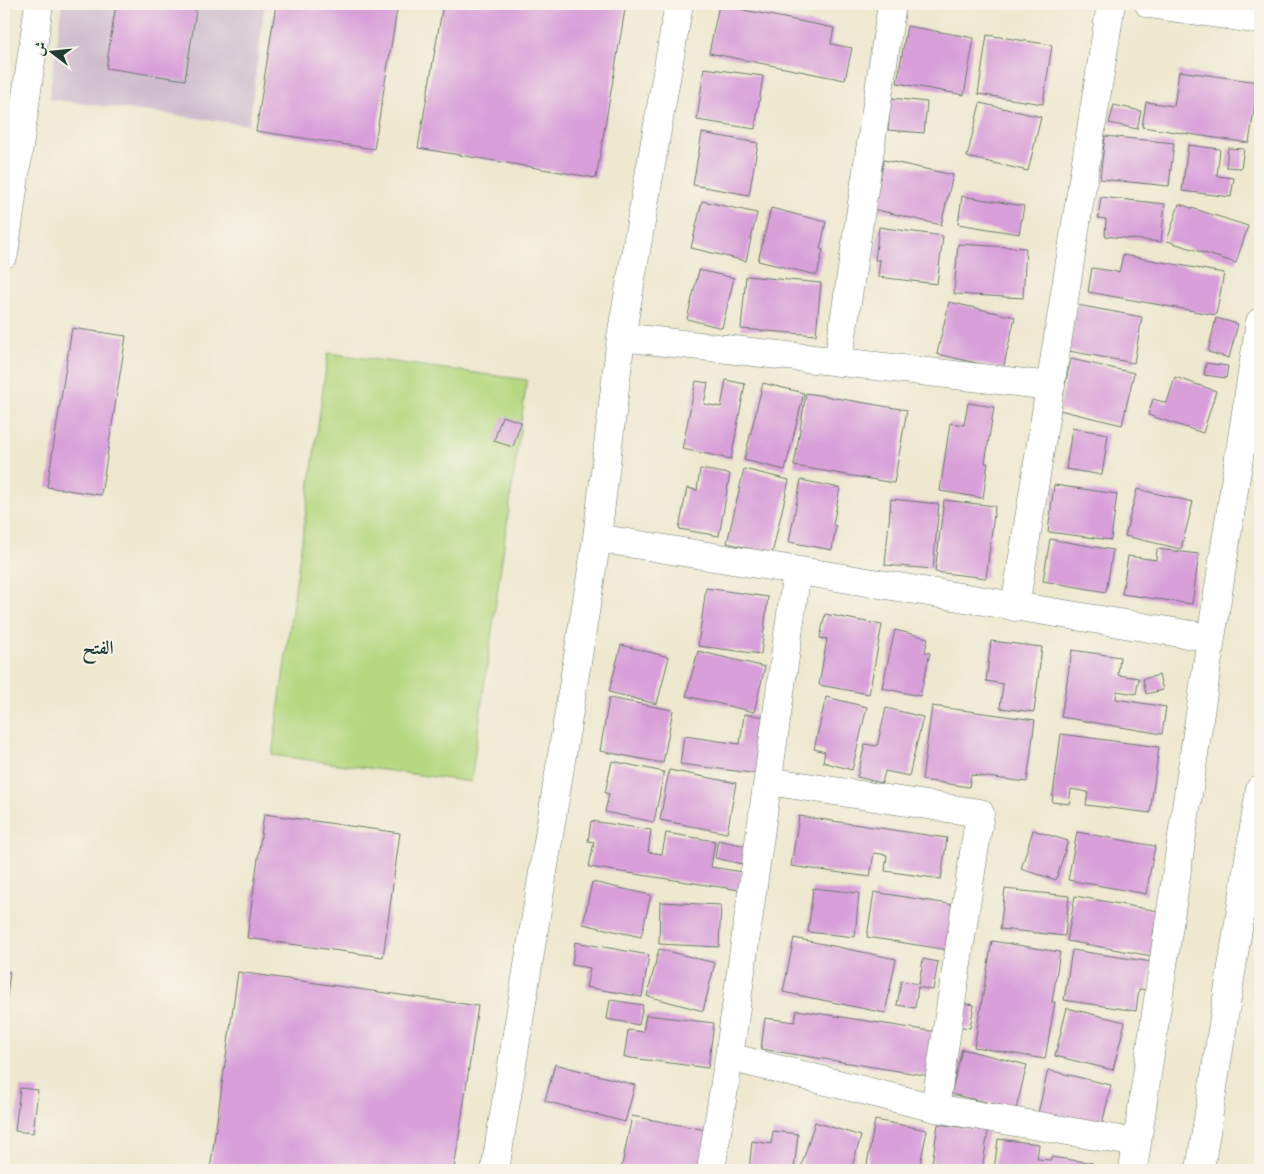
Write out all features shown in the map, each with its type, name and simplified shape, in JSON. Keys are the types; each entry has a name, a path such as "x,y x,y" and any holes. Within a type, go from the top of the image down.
{"street":[{"path":"4,254 39,4"},
{"path":"495,1170 597,538 621,337 678,4"},
{"path":"838,362 892,4"},
{"path":"1015,607 1111,4"},
{"path":"1150,4 1260,20"},
{"path":"1133,1170 1211,638 1260,322"},
{"path":"621,337 1050,386"},
{"path":"597,538 1211,638"},
{"path":"711,1170 730,1057 796,571"},
{"path":"768,781 980,813 936,1108"},
{"path":"1200,1170 1260,789"},
{"path":"730,1057 936,1108 1138,1143"}],"shaded area":[{"path":"62,4 265,4 249,125 49,99"}],"green space":[{"path":"328,353 527,380 471,782 272,755"}],"building":[{"path":"116,4 197,4 185,80 106,68"},
{"path":"276,4 398,4 374,149 256,131"},
{"path":"443,4 626,4 596,178 418,148"},
{"path":"719,5 834,28 831,44 852,48 845,80 709,53"},
{"path":"907,26 974,38 964,95 897,83"},
{"path":"987,35 1052,45 1043,104 978,94"},
{"path":"704,68 763,76 755,129 697,120"},
{"path":"1179,71 1258,82 1249,143 1142,127 1146,102 1174,106"},
{"path":"891,98 927,102 924,133 888,130"},
{"path":"980,103 1041,117 1028,171 967,157"},
{"path":"1114,105 1141,111 1137,129 1109,123"},
{"path":"702,133 758,143 749,195 693,185"},
{"path":"1105,136 1174,143 1169,186 1100,179"},
{"path":"1188,145 1220,149 1217,176 1234,178 1231,197 1182,191"},
{"path":"1228,148 1244,149 1241,168 1226,167"},
{"path":"884,160 953,175 941,225 873,209"},
{"path":"962,196 1024,206 1019,234 958,224"},
{"path":"1101,197 1165,204 1161,242 1105,236 1106,219 1098,218"},
{"path":"702,201 757,213 746,261 691,248"},
{"path":"1179,204 1248,226 1236,263 1167,241"},
{"path":"771,208 826,222 820,249 823,250 817,275 758,261"},
{"path":"879,227 943,236 937,284 878,277 880,260 875,260"},
{"path":"958,244 1026,248 1023,298 954,294"},
{"path":"1123,255 1224,273 1216,315 1088,292 1092,268 1119,272"},
{"path":"699,270 734,278 722,328 687,319"},
{"path":"746,276 821,283 816,335 741,329"},
{"path":"949,302 1015,317 1003,369 937,354"},
{"path":"1077,305 1142,317 1134,363 1069,351"},
{"path":"1216,318 1238,324 1229,358 1208,352"},
{"path":"72,328 126,336 101,495 47,487"},
{"path":"1071,359 1134,373 1122,425 1059,410"},
{"path":"1206,363 1228,366 1226,378 1204,375"},
{"path":"1175,377 1216,391 1203,433 1148,415 1153,399 1167,403"},
{"path":"726,380 745,384 731,459 682,449 696,381 708,383 704,404 721,407"},
{"path":"763,383 804,393 785,470 744,460"},
{"path":"806,393 907,410 894,483 794,466"},
{"path":"968,403 994,407 985,463 988,463 983,498 940,491 950,423 964,425"},
{"path":"502,416 521,422 513,447 494,441"},
{"path":"1072,428 1108,434 1102,475 1066,469"},
{"path":"700,469 730,474 719,536 679,529 687,488 697,490"},
{"path":"744,469 789,480 772,554 727,543"},
{"path":"801,480 840,488 833,525 836,526 832,550 789,542"},
{"path":"1054,485 1117,494 1111,540 1048,532"},
{"path":"1137,489 1193,502 1181,549 1125,536"},
{"path":"891,499 939,504 933,569 885,565"},
{"path":"944,500 995,506 986,578 935,572"},
{"path":"1050,539 1113,550 1106,592 1043,581"},
{"path":"1157,549 1199,554 1192,604 1122,594 1128,556 1156,560"},
{"path":"706,588 768,597 761,654 698,646"},
{"path":"825,614 882,625 869,694 819,685 827,639 820,638"},
{"path":"895,630 928,638 925,652 930,653 920,696 882,688"},
{"path":"991,641 1042,647 1034,712 1000,708 1003,684 986,681"},
{"path":"621,645 669,657 657,704 609,692"},
{"path":"1072,650 1120,657 1118,675 1139,678 1136,694 1117,691 1116,699 1166,707 1162,734 1061,717"},
{"path":"698,651 765,667 754,712 686,696"},
{"path":"1159,675 1163,690 1146,694 1143,679"},
{"path":"826,697 867,707 852,770 823,762 825,752 814,749"},
{"path":"609,698 673,710 663,763 600,751"},
{"path":"932,706 1035,720 1027,782 971,775 969,787 922,780"},
{"path":"886,708 923,717 909,776 885,771 882,783 857,777 865,744 877,746"},
{"path":"744,714 767,717 759,774 680,764 684,736 740,744"},
{"path":"1061,734 1159,747 1150,813 1086,805 1088,792 1071,789 1069,804 1052,802"},
{"path":"612,761 664,772 654,822 605,812 609,794 605,793"},
{"path":"669,770 736,783 727,833 660,820"},
{"path":"264,814 400,833 383,957 247,938"},
{"path":"799,816 947,838 941,879 885,871 887,855 874,853 870,877 791,866"},
{"path":"591,821 651,830 648,852 662,854 666,833 715,841 711,867 742,872 740,890 589,867 594,842 588,841"},
{"path":"1033,830 1068,841 1056,880 1021,869"},
{"path":"1077,832 1155,846 1146,894 1068,880"},
{"path":"718,840 746,846 742,864 715,858"},
{"path":"592,882 651,895 641,937 583,924"},
{"path":"813,888 859,893 855,937 808,932"},
{"path":"1005,889 1069,896 1065,936 1000,929"},
{"path":"874,892 955,905 948,950 867,937"},
{"path":"1075,896 1158,911 1153,935 1161,936 1158,957 1067,941"},
{"path":"660,902 721,905 719,947 659,944"},
{"path":"794,938 896,959 885,1013 783,992"},
{"path":"992,941 1060,952 1052,1002 1055,1002 1045,1059 974,1047"},
{"path":"575,942 649,955 642,997 586,987 590,968 572,965"},
{"path":"659,949 715,963 703,1011 647,996"},
{"path":"1072,950 1152,962 1147,990 1139,989 1136,1011 1064,1000"},
{"path":"923,959 938,962 933,990 918,987 915,1008 897,1005 901,981 919,984"},
{"path":"4,971 10,972 5,1011 4,1010"},
{"path":"238,972 478,1006 454,1170 210,1170"},
{"path":"610,1000 643,1005 639,1025 607,1019"},
{"path":"960,1003 974,1005 970,1028 956,1026"},
{"path":"1067,1008 1125,1022 1113,1070 1055,1056"},
{"path":"797,1010 937,1032 930,1076 761,1049 765,1018 795,1022"},
{"path":"646,1015 714,1023 708,1068 624,1057 628,1030 643,1032"},
{"path":"962,1049 1027,1065 1016,1109 951,1094"},
{"path":"555,1064 635,1085 625,1122 545,1101"},
{"path":"1048,1070 1111,1085 1101,1129 1038,1113"},
{"path":"20,1088 38,1090 33,1133 15,1131"},
{"path":"632,1116 716,1132 709,1170 621,1170"},
{"path":"875,1120 927,1130 919,1170 866,1170"},
{"path":"815,1122 861,1136 851,1170 800,1170"},
{"path":"938,1124 988,1131 982,1170 931,1170"},
{"path":"773,1131 798,1134 794,1170 749,1170 752,1141 771,1144"},
{"path":"998,1139 1039,1144 1037,1159 1051,1160 1051,1157 1093,1163 1092,1170 994,1170"}],"district":[{"name":"الفتح","path":"98,647"}]}
